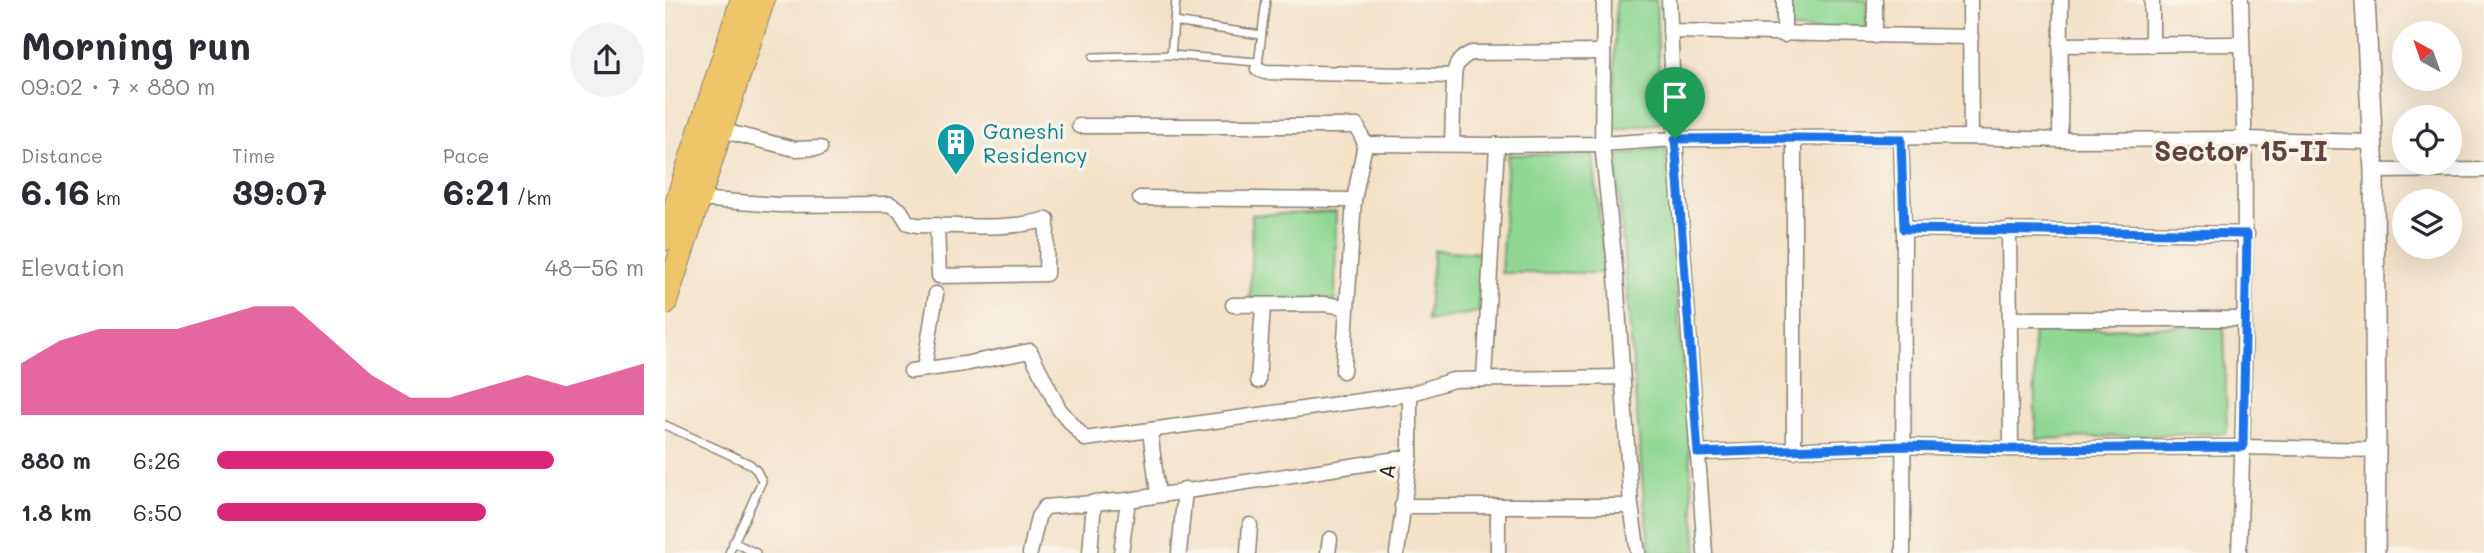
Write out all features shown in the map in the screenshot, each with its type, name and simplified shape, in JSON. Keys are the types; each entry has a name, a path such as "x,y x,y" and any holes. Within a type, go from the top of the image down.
{"main road":[{"path":"665,239 741,0"},
{"path":"665,303 681,192 720,130 763,0"}],"street":[{"path":"1604,0 1602,144 1616,276 1631,506 1638,553"},
{"path":"1669,0 1675,139 1705,553"},
{"path":"1784,0 1784,35"},
{"path":"1875,0 1875,36"},
{"path":"1970,0 1971,137"},
{"path":"2060,140 2061,0"},
{"path":"2152,0 2152,45"},
{"path":"2239,553 2247,234 2241,0"},
{"path":"2365,0 2374,172 2377,450 2375,553"},
{"path":"1670,31 1971,37"},
{"path":"2060,45 2242,44"},
{"path":"1452,144 1455,67 1462,57 1471,53 1603,52"},
{"path":"1258,66 1265,72 1454,76"},
{"path":"1079,126 1357,126 1365,144 1354,200 1343,371"},
{"path":"720,130 795,149 820,148"},
{"path":"1365,144 1602,144 1675,139 1971,137 2372,142"},
{"path":"1794,138 1794,451"},
{"path":"1901,139 1904,229 1903,553"},
{"path":"1483,377 1497,145"},
{"path":"2374,172 2484,170"},
{"path":"681,192 779,205 890,204 900,210 911,225 937,225 997,226 1047,219 1046,274 939,276 937,225"},
{"path":"1140,198 1354,200"},
{"path":"1904,229 2247,234"},
{"path":"2009,229 2011,449"},
{"path":"936,294 917,370 1030,351 1059,409 1085,439 1410,394 1438,383 1483,377 1621,377"},
{"path":"1233,304 1324,304 1346,307"},
{"path":"1258,381 1263,305"},
{"path":"2010,319 2244,319"},
{"name":"A","path":"1397,553 1409,457 1410,394"},
{"path":"1150,431 1158,494"},
{"path":"1698,453 1903,446 2377,450"},
{"path":"1030,553 1038,516 1045,507 1128,500 1185,489 1409,457"},
{"path":"1179,553 1185,489"},
{"path":"1121,553 1128,500"},
{"path":"1090,553 1094,502"},
{"path":"1402,506 1631,506"},
{"path":"1498,506 1498,553"},
{"path":"1248,553 1250,525"}],"lane":[{"path":"1171,55 1176,0"},
{"path":"1093,57 1171,55 1258,66 1266,0"},
{"path":"1174,22 1261,35"},
{"path":"936,294 939,276"},
{"path":"665,425 750,464 757,471 762,481 729,553"},
{"path":"733,542 757,553"}],"green space":[{"path":"1616,0 1656,0 1661,123 1613,130"},
{"path":"1790,0 1867,0 1867,32 1790,29"},
{"path":"1666,147 1697,553 1651,553 1644,502 1616,156"},
{"path":"1593,154 1605,273 1501,273 1508,155"},
{"path":"1336,212 1335,300 1250,303 1252,215"},
{"path":"1434,250 1480,253 1479,312 1427,321"},
{"path":"2224,325 2227,433 2036,439 2033,331"}],"place":[{"name":"Ganeshi Residency","path":"956,176"}],"district":[{"name":"Sector 15-II","path":"2241,150"}],"route":[{"path":"1675,139 1901,139 1904,229 2247,234 2243,447 2011,449 1903,446 1698,453 1675,139"}]}
